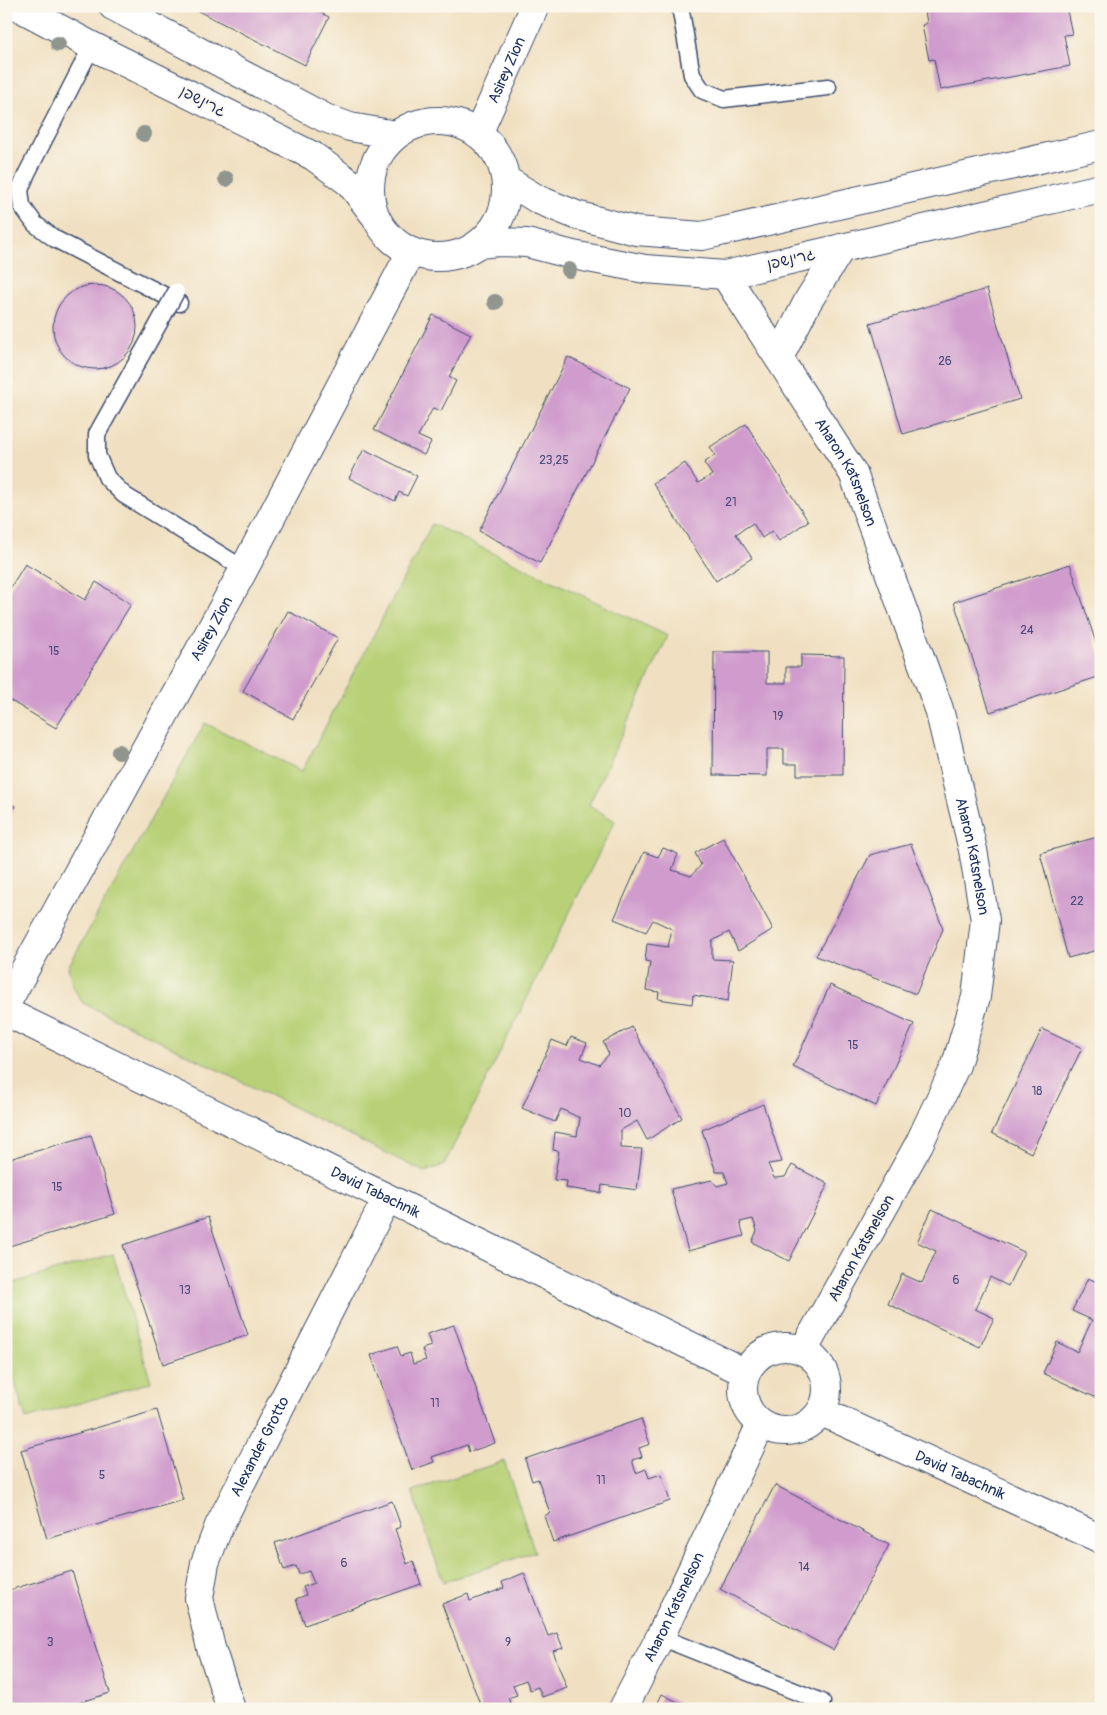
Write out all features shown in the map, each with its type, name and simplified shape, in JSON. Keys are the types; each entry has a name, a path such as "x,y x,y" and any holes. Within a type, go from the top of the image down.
{"street":[{"name":"גרינשפן","path":"17,6 92,46 313,156 350,183 374,214"},
{"path":"113,6 325,118 350,127 396,136"},
{"name":"Asirey Zion","path":"478,134 535,6"},
{"path":"432,121 456,123 478,134 499,157 506,180 505,204 496,226 479,244 458,255 434,258 411,252 387,235 374,214 369,191 372,168 381,150 409,127 432,121"},
{"path":"506,180 539,200 576,215 636,231 702,236 1101,145"},
{"name":"גרינשפן","path":"479,244 499,242 527,244 645,270 725,275 1100,189"},
{"path":"779,358 808,301 841,248"},
{"name":"Asirey Zion","path":"6,1004 244,569 411,252"},
{"name":"Aharon Katsnelson","path":"725,275 853,473 939,710 973,850 985,920 976,997 956,1065 919,1144 803,1351"},
{"name":"David Tabachnik","path":"6,1012 746,1373"},
{"name":"Alexander Grotto","path":"231,1709 211,1648 199,1598 205,1563 219,1526 387,1198"},
{"path":"785,1346 803,1351 812,1356 822,1367 828,1386 827,1400 822,1412 813,1422 800,1429 786,1432 771,1429 761,1424 750,1413 744,1400 743,1385 746,1373 755,1358 770,1349 785,1346"},
{"name":"David Tabachnik","path":"822,1412 1101,1539"},
{"name":"Aharon Katsnelson","path":"623,1709 660,1637 761,1424"}],"lane":[{"path":"680,6 692,76 702,90 724,99 828,87"},
{"path":"92,46 26,174 20,190 22,206 35,224 55,239 178,297 164,314 98,434 96,454 106,478 124,495 244,569"},
{"path":"660,1637 822,1702"}],"green space":[{"path":"432,524 668,636 589,805 615,821 444,1165 424,1172 83,1003 73,987 68,967 205,723 302,771"},
{"path":"113,1254 151,1382 26,1419 6,1354 6,1285"},
{"path":"504,1461 535,1552 443,1582 412,1491"}],"building":[{"path":"188,6 307,6 329,17 305,65"},
{"path":"924,6 1066,6 1072,34 1064,35 1070,66 940,90 934,59 929,60 922,25 927,23"},
{"path":"95,285 111,288 125,297 134,311 137,327 134,343 125,357 111,366 95,369 79,366 65,357 56,343 53,327 56,311 65,297 79,288"},
{"path":"987,289 1020,399 903,434 870,323"},
{"path":"433,315 471,334 449,377 456,381 441,411 433,408 418,436 431,442 424,455 374,430"},
{"path":"568,357 630,388 540,563 479,531"},
{"path":"746,424 808,521 779,541 772,531 762,538 753,523 736,534 752,558 716,581 653,483 685,463 698,483 712,475 704,463 715,455 710,447"},
{"path":"364,449 417,476 407,496 399,492 395,501 349,478"},
{"path":"25,564 85,600 96,582 131,604 56,728 6,698 6,595"},
{"path":"1070,564 1101,658 1101,676 990,712 954,602"},
{"path":"288,611 338,638 293,719 243,691"},
{"path":"714,652 767,652 767,683 786,683 786,667 801,667 801,655 844,656 843,775 797,775 797,764 784,764 784,749 767,749 767,776 713,775"},
{"path":"6,802 15,806 6,823"},
{"path":"1101,836 1101,949 1068,958 1040,853"},
{"path":"723,838 773,929 738,951 729,932 712,941 712,959 733,960 728,1001 693,995 692,1004 658,999 659,992 646,990 650,962 645,961 647,944 668,947 672,929 653,920 646,932 614,919 644,852 658,857 663,848 678,854 672,870 691,876 701,865 695,853"},
{"path":"911,844 943,929 916,994 816,956 870,855"},
{"path":"830,985 914,1024 876,1106 793,1067"},
{"path":"632,1027 682,1118 647,1140 637,1121 621,1130 621,1148 642,1149 637,1190 602,1185 601,1193 566,1188 567,1181 554,1180 559,1151 553,1150 555,1132 577,1136 580,1118 561,1109 555,1122 522,1108 552,1040 567,1046 571,1037 587,1043 581,1058 599,1065 609,1054 603,1042"},
{"path":"1042,1029 1082,1048 1031,1153 992,1133"},
{"path":"763,1104 782,1162 768,1164 774,1178 785,1177 792,1165 828,1184 789,1261 752,1242 757,1231 753,1219 740,1222 744,1236 688,1251 671,1189 712,1180 717,1186 728,1183 724,1172 716,1172 702,1130"},
{"path":"91,1135 115,1214 6,1247 6,1160"},
{"path":"932,1209 1024,1252 1008,1286 990,1277 975,1309 994,1318 980,1347 888,1304 902,1274 922,1283 936,1251 917,1242"},
{"path":"208,1217 248,1335 163,1364 123,1245"},
{"path":"1088,1278 1101,1284 1101,1400 1043,1373 1057,1342 1077,1352 1092,1320 1072,1311"},
{"path":"454,1325 495,1443 469,1452 467,1445 432,1457 434,1462 412,1470 371,1355 397,1346 401,1356 410,1353 413,1364 426,1360 422,1349 431,1346 427,1334"},
{"path":"157,1410 183,1500 47,1539 21,1450"},
{"path":"641,1419 650,1444 639,1448 642,1457 632,1460 636,1473 646,1469 649,1478 661,1474 670,1501 553,1542 544,1516 550,1513 538,1479 532,1481 525,1459"},
{"path":"775,1485 889,1545 833,1650 720,1589"},
{"path":"392,1501 401,1527 395,1529 407,1564 413,1561 421,1584 305,1625 296,1599 306,1595 303,1587 314,1583 309,1571 299,1574 296,1566 284,1570 275,1543"},
{"path":"72,1571 110,1693 58,1709 10,1709 6,1697 6,1591"},
{"path":"524,1573 548,1636 557,1633 563,1648 553,1651 567,1688 542,1697 538,1687 530,1690 526,1680 513,1685 517,1695 508,1698 513,1709 482,1709 442,1604 468,1594 470,1601 504,1588 502,1582"},
{"path":"662,1694 691,1709 655,1709"}]}
